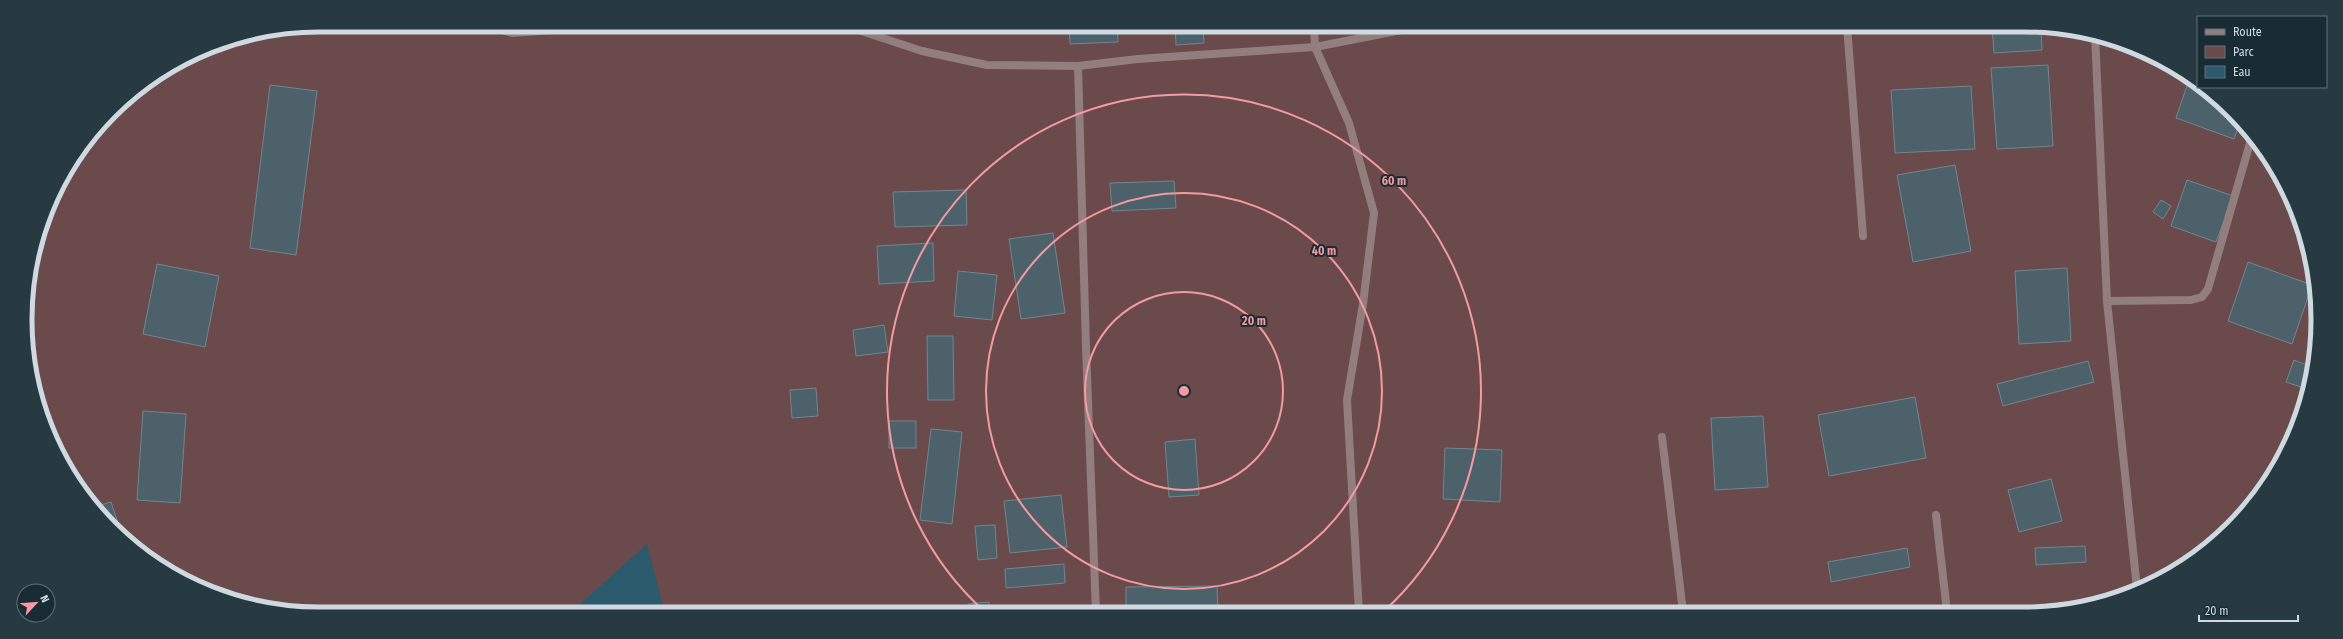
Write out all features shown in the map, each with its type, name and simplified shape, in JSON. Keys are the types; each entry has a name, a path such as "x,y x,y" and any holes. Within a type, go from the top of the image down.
{"street":[{"path":"508,32 526,32"},
{"path":"864,32 922,51 987,65 1078,66 1138,59 1315,47 1391,32"},
{"path":"1314,32 1315,47 1349,123 1374,213 1363,304 1347,400 1359,607"},
{"path":"1849,32 1864,236"},
{"path":"2095,41 2106,301 2136,584"},
{"path":"1078,66 1086,348 1096,607"},
{"path":"2106,301 2191,300 2202,297 2208,289 2250,142"},
{"path":"1662,437 1682,607"},
{"path":"1936,515 1945,607"}],"green space":[{"path":"320,32 2024,32 2061,34 2116,47 2151,62 2183,80 2213,103 2252,144 2281,192 2296,227 2301,245 2309,282 2311,320 2309,357 2296,412 2281,447 2252,495 2227,523 2199,548 2151,577 2116,592 2061,605 2024,607 320,607 282,605 227,592 192,577 144,548 103,509 80,479 62,447 47,412 34,357 32,320 34,282 47,227 62,192 80,160 103,130 144,91 192,62 227,47 282,34"}],"water":[{"path":"647,544 663,607 577,607"}],"building":[{"path":"1069,32 1117,32 1118,42 1070,44"},
{"path":"1175,32 1203,32 1204,43 1176,45"},
{"path":"1992,32 2041,33 2042,50 1994,53"},
{"path":"2048,65 2053,146 1997,149 1991,68"},
{"path":"2188,83 2213,103 2238,128 2234,139 2176,118"},
{"path":"270,85 317,91 296,255 250,248"},
{"path":"1971,86 1975,149 1895,153 1891,90"},
{"path":"1955,165 1971,251 1913,262 1897,175"},
{"path":"2187,180 2233,196 2216,242 2171,226"},
{"path":"1174,181 1176,208 1112,211 1110,183"},
{"path":"966,190 967,225 895,227 893,192"},
{"path":"2161,200 2171,206 2163,219 2153,212"},
{"path":"1053,233 1065,313 1021,319 1009,239"},
{"path":"933,243 934,281 879,284 877,246"},
{"path":"2248,262 2309,284 2310,292 2292,344 2228,321"},
{"path":"157,264 219,276 205,347 143,334"},
{"path":"2067,268 2071,341 2019,344 2015,271"},
{"path":"958,271 997,275 992,320 954,316"},
{"path":"884,325 888,352 856,356 853,330"},
{"path":"927,336 953,336 954,400 928,400"},
{"path":"2294,360 2307,365 2302,387 2286,382"},
{"path":"2088,361 2094,382 2003,406 1997,384"},
{"path":"816,388 818,416 792,418 790,390"},
{"path":"1915,397 1926,458 1829,476 1818,415"},
{"path":"143,411 186,414 180,503 137,500"},
{"path":"1763,416 1768,487 1715,490 1711,418"},
{"path":"889,421 916,421 916,448 889,448"},
{"path":"931,429 962,432 952,524 920,520"},
{"path":"1195,439 1199,495 1169,497 1165,442"},
{"path":"1445,448 1502,450 1500,502 1443,499"},
{"path":"2051,479 2062,521 2019,532 2008,490"},
{"path":"1061,495 1067,547 1010,553 1004,501"},
{"path":"111,502 119,526 116,523 100,505"},
{"path":"995,525 997,558 978,560 975,526"},
{"path":"2085,546 2086,562 2036,565 2035,548"},
{"path":"1907,548 1910,567 1831,582 1828,562"},
{"path":"1064,564 1065,583 1006,588 1005,569"},
{"path":"1217,586 1218,607 1126,607 1126,587"},
{"path":"989,602 989,607 968,607 968,604"}]}
